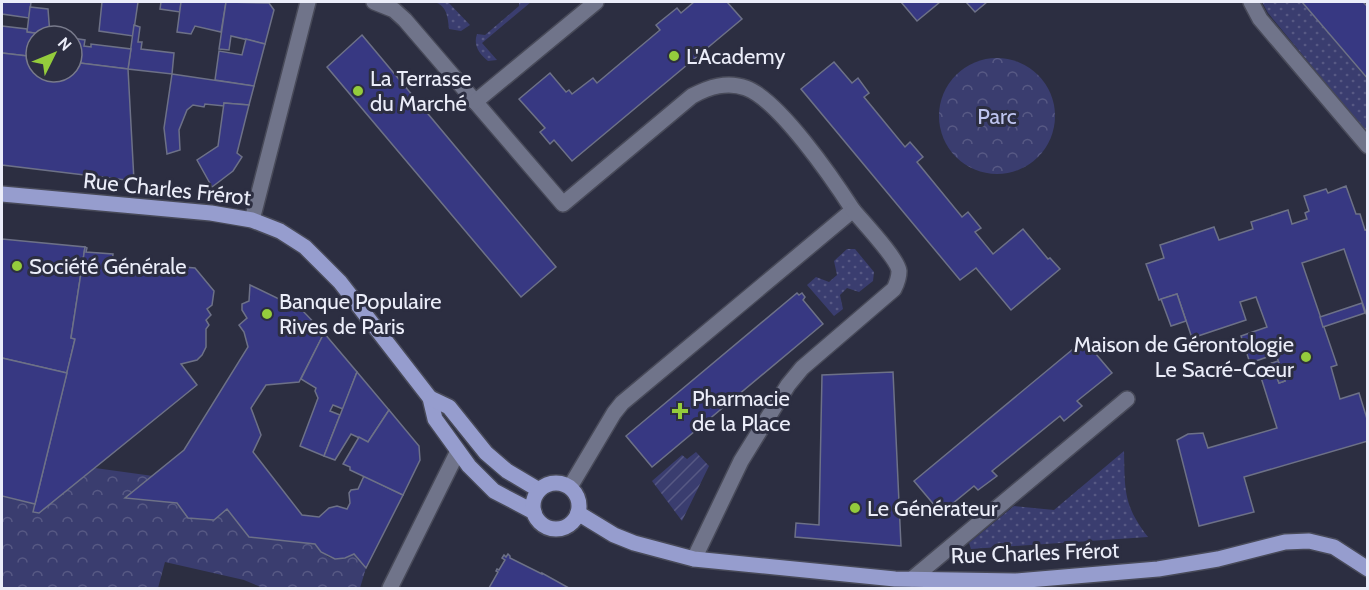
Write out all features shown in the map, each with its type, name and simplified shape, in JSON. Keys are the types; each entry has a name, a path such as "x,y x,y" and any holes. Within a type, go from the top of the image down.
{"main road":[{"name":"Rue Charles Frérot","path":"2,194 211,213 252,220 280,231 305,247 340,282 430,398 435,419 469,466 494,491 534,512"},
{"name":"Rue Charles Frérot","path":"430,398 449,407 486,453 507,471 539,490"},
{"path":"557,483 570,487 578,500 578,513 569,525 555,529 542,524 534,512 533,501 539,490 544,486 557,483"},
{"name":"Rue Charles Frérot","path":"578,513 614,535 634,543 694,559 912,579 1016,581 1158,569 1218,559 1285,542 1309,541 1334,547 1368,569"}],"street":[{"path":"252,220 308,2"},
{"path":"374,2 394,10 405,20 563,204 692,96 716,86 730,85 759,94 772,106 829,174 853,210 894,259 899,269 894,289 802,368 788,385 741,461 694,559"},
{"path":"476,102 596,2"},
{"path":"1251,2 1260,19 1368,146"},
{"path":"570,487 614,412 622,403 853,210"},
{"path":"912,579 1127,399"},
{"path":"390,588 458,451"}],"green space":[{"path":"434,2 448,2 470,25 461,31 449,29 444,9"},
{"path":"519,2 531,2 482,43 497,60 488,61 478,49 477,34 485,35 519,6"},
{"path":"1262,2 1302,2 1367,79 1367,133 1268,13"},
{"name":"Parc","path":"997,58 1019,62 1038,75 1051,94 1055,116 1051,138 1038,157 1019,170 997,174 975,170 956,157 943,138 939,116 943,94 956,75 975,62"},
{"path":"847,249 855,249 874,272 873,281 859,292 847,288 840,295 843,309 834,316 807,285 816,277 829,282 837,275 834,261"},
{"path":"1124,451 1127,497 1134,516 1148,537 971,549 969,543 1014,506 1054,510"},
{"path":"696,452 709,466 682,521 652,481 682,455 687,459"},
{"path":"95,468 153,476 125,498 177,503 189,518 214,520 227,509 315,544 328,557 345,558 354,554 366,568 360,588 263,588 244,580 165,562 158,588 2,588 2,496 35,504 34,512 39,513"}],"building":[{"path":"2,2 31,2 29,18 2,14"},
{"path":"102,2 138,2 133,36 99,31"},
{"path":"161,2 181,2 180,12 160,9"},
{"path":"181,2 226,2 221,32 195,26 191,34 177,32"},
{"path":"226,2 269,3 274,10 265,44 231,36 229,50 219,49"},
{"path":"694,2 727,2 742,19 572,161 554,140 550,144 540,132 545,128 519,99 550,73 566,92 569,90 572,94 593,78 597,83 660,30 656,25 677,8 681,13"},
{"path":"901,2 940,2 917,21"},
{"path":"966,2 987,2 975,12"},
{"path":"1302,2 1363,2 1368,7 1368,79"},
{"path":"30,7 48,9 49,24 28,24"},
{"path":"134,25 140,27 138,42 142,42 141,49 174,53 172,74 128,69"},
{"path":"2,26 24,29 24,56 2,53"},
{"path":"362,35 556,267 521,297 327,67"},
{"path":"246,39 265,44 254,86 215,80 219,51 242,55"},
{"path":"91,44 131,49 128,69 84,64 84,46 91,47"},
{"path":"2,53 24,56 24,84 84,84 84,64 128,69 134,181 2,165"},
{"path":"834,62 852,83 858,78 869,93 864,97 905,147 910,142 923,157 917,162 962,217 968,212 981,228 975,232 993,254 1023,229 1048,259 1050,258 1060,269 1011,310 976,268 960,280 801,89"},
{"path":"172,74 254,86 249,105 224,103 224,106 205,104 204,107 193,105 187,110 179,130 180,150 167,154 164,128"},
{"path":"224,103 249,105 237,153 242,157 233,171 212,187 197,160 218,146"},
{"name":"Maison de Gérontologie Le Sacré-Cœur","path":"1346,186 1356,214 1360,214 1365,230 1368,229 1368,319 1344,249 1302,263 1337,365 1331,367 1340,399 1359,393 1368,422 1368,441 1244,477 1254,512 1199,526 1177,440 1188,434 1203,433 1208,448 1277,428 1258,368 1272,363 1279,383 1285,381 1276,354 1250,363 1241,336 1267,327 1256,297 1240,302 1246,320 1192,338 1177,294 1159,300 1146,264 1164,258 1160,245 1214,227 1219,240 1253,229 1251,222 1288,210 1292,224 1307,219 1305,213 1309,211 1304,196 1326,189 1328,193"},
{"path":"2,239 85,247 71,338 75,339 67,373 2,358"},
{"path":"85,247 86,252 113,254 112,266 150,270 150,264 195,268 214,291 212,305 207,309 211,315 206,320 209,325 206,329 206,347 197,360 181,364 197,385 39,513 33,512 75,339 71,338"},
{"path":"250,285 302,310 324,333 299,382 266,385 251,408 261,435 253,452 302,515 319,517 329,508 337,506 347,509 350,503 349,493 351,490 358,489 364,476 403,495 366,568 354,554 335,559 321,552 315,544 249,537 227,509 214,520 188,518 177,503 125,498 184,450 248,347 244,332 239,325 247,318 242,310 242,304 249,301"},
{"path":"797,293 799,295 802,293 805,297 803,300 823,324 652,467 626,436"},
{"path":"1177,294 1186,321 1171,326 1161,299"},
{"path":"1362,303 1365,313 1323,327 1320,317"},
{"path":"324,333 357,372 343,409 333,405 330,411 340,415 324,456 300,446 318,398 316,388 301,379"},
{"path":"1084,340 1112,373 1077,401 1082,406 1064,421 1060,416 992,471 997,476 978,490 974,486 941,513 914,481"},
{"path":"2,358 67,373 35,504 2,496"},
{"path":"1278,361 1285,381 1279,383 1272,363"},
{"path":"357,372 389,410 368,442 351,434 335,460 324,456"},
{"path":"893,372 901,546 795,537 796,523 819,525 822,375"},
{"path":"389,410 419,446 420,460 403,495 350,470 350,467 343,464 359,437 368,442"},
{"path":"508,554 510,558 569,588 489,588 498,572 497,569 499,570 505,560 502,558"}],"place":[{"name":"L'Academy","path":"674,56"},
{"name":"La Terrasse du Marché","path":"358,91"},
{"name":"Société Générale","path":"17,266"},
{"name":"Banque Populaire Rives de Paris","path":"267,314"},
{"name":"Maison de Gérontologie Le Sacré-Cœur","path":"1306,357"},
{"name":"Pharmacie de la Place","path":"680,411"},
{"name":"Le Générateur","path":"855,508"}]}
